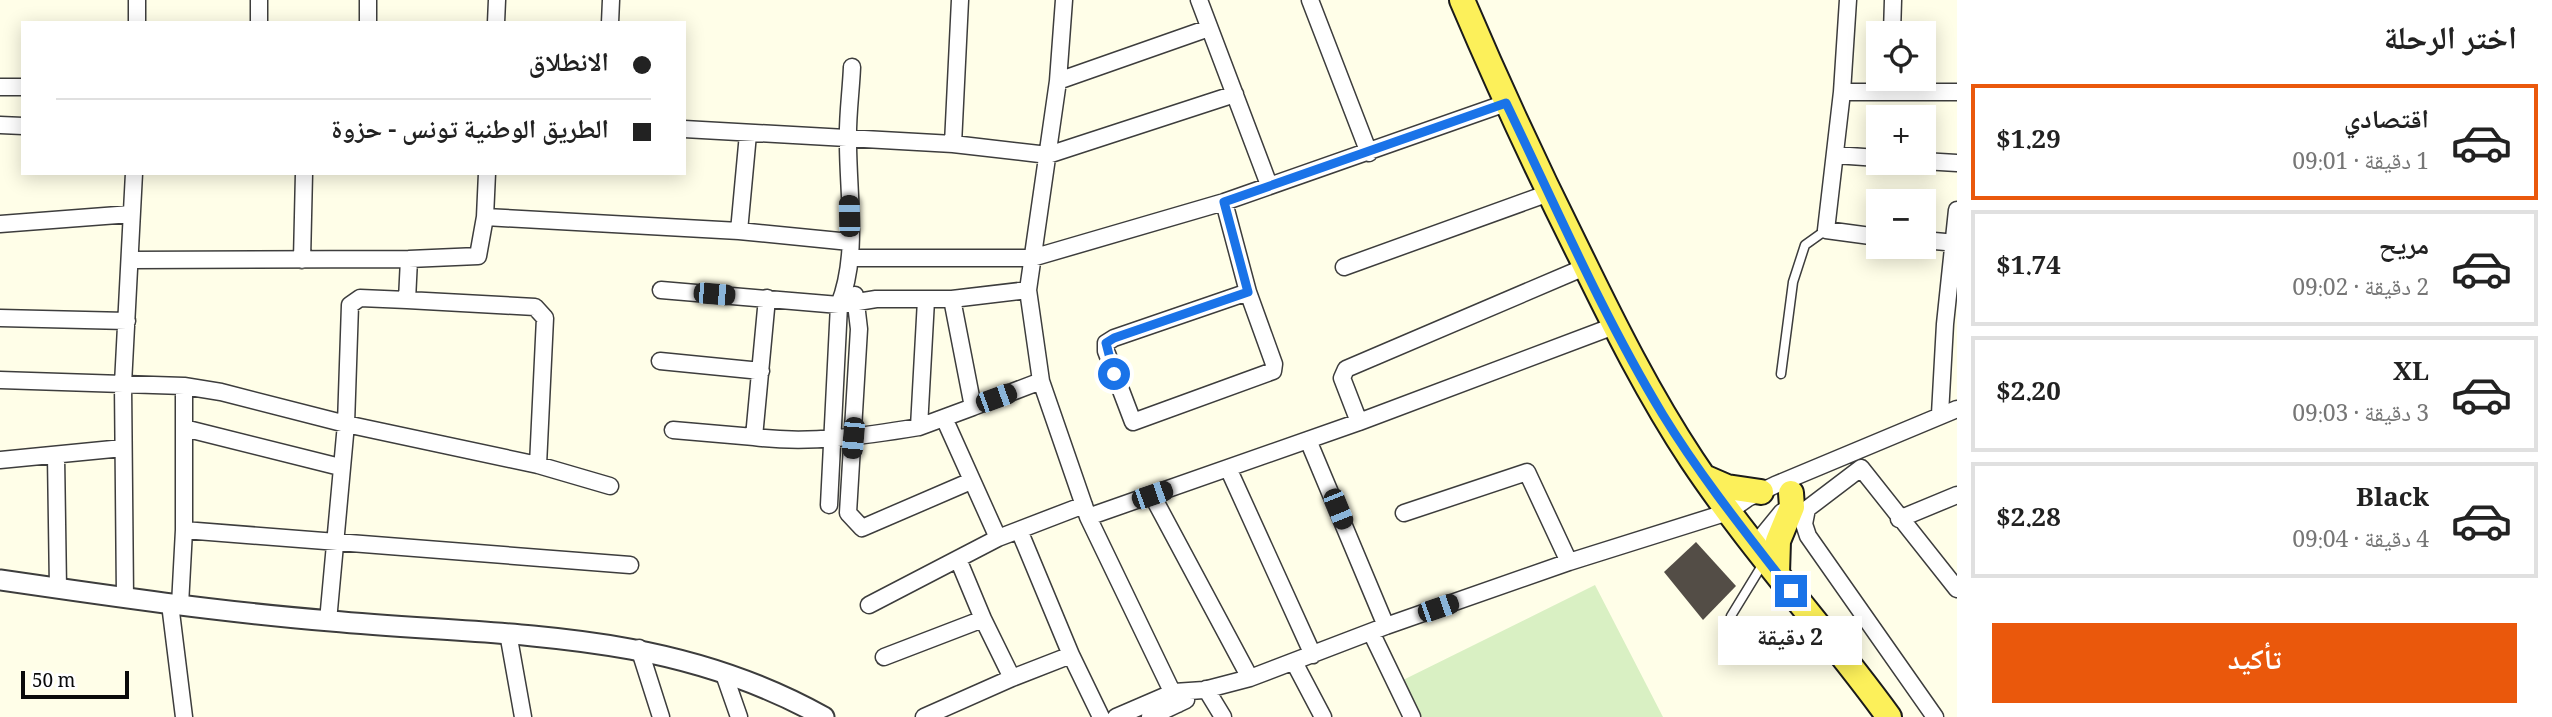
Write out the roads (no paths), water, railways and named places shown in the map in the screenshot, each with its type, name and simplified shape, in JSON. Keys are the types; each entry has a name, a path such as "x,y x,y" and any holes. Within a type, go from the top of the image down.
{"main road":[{"path":"1462,0 1506,103 1549,193 1615,326 1663,414 1728,512 1832,643 1883,714"},
{"path":"1704,477 1727,487 1761,492"},
{"path":"1766,559 1778,541 1792,507 1794,486"}],"street":[{"path":"137,0 137,21"},
{"path":"259,0 259,21"},
{"path":"368,0 368,21"},
{"path":"496,21 497,0"},
{"path":"610,21 611,0"},
{"path":"953,144 960,0"},
{"path":"1064,0 1058,80 1028,290 1041,381 1086,511 1176,698"},
{"path":"1199,0 1269,185"},
{"path":"1310,0 1369,153"},
{"path":"1848,0 1842,92 1826,230 1866,235"},
{"path":"1892,21 1893,0"},
{"path":"1058,80 1209,28"},
{"path":"829,505 839,305 849,280 848,139 852,67"},
{"path":"0,87 21,87"},
{"path":"1842,92 1866,88"},
{"path":"1936,90 1957,92"},
{"path":"686,129 953,144 1048,155 1235,93"},
{"path":"485,217 739,231 850,250 1032,258 1224,202 1506,103"},
{"path":"0,125 21,126"},
{"path":"739,231 748,134"},
{"path":"1835,155 1866,157"},
{"path":"1936,162 1957,163"},
{"path":"125,598 123,383 134,175"},
{"path":"302,260 304,175"},
{"path":"130,260 409,260 478,256 485,217 487,175"},
{"path":"1345,267 1549,193"},
{"path":"1224,202 1248,292 1275,364 1273,371 1133,422 1106,351 1106,343 1248,292"},
{"path":"1940,414 1945,324 1957,210"},
{"path":"0,224 131,214"},
{"path":"1936,241 1955,243"},
{"path":"407,300 409,260"},
{"path":"1359,422 1342,378 1346,369 1586,267"},
{"path":"849,280 858,303 848,513 862,528 971,481"},
{"path":"662,290 839,305 876,299 952,299 1028,290"},
{"path":"328,621 346,424 350,305 360,298 535,307 541,311 545,318 538,465"},
{"path":"754,437 767,298"},
{"path":"952,299 973,407"},
{"path":"919,427 926,300"},
{"path":"0,318 127,321"},
{"path":"869,605 998,538 1019,530 1152,495 1359,422 1615,326"},
{"path":"660,361 761,371"},
{"path":"0,380 184,386 243,397 346,424 538,465 610,486"},
{"path":"673,430 754,437 853,438 919,427 1041,381"},
{"path":"184,386 184,530 175,605 184,717"},
{"path":"1116,717 1250,678 1378,629 1569,562 1728,512 1761,492 1794,486 1858,461 1940,414 1957,409"},
{"path":"944,418 998,538"},
{"path":"184,428 340,467"},
{"path":"1308,440 1412,717"},
{"path":"0,460 123,448"},
{"path":"57,456 58,588"},
{"path":"1858,461 1899,519 1957,589"},
{"path":"1858,461 1807,509 1804,524 1808,536 1935,717"},
{"path":"1228,468 1313,655"},
{"path":"1404,513 1527,472 1569,562"},
{"path":"1766,559 1776,521 1794,486"},
{"path":"1152,495 1250,678"},
{"path":"1899,519 1957,495"},
{"path":"184,530 630,565"},
{"path":"1019,530 1070,655 1101,717"},
{"path":"958,559 1012,678"},
{"path":"0,580 175,605 328,621 508,633 639,648 778,693 824,717"},
{"path":"884,657 983,619"},
{"path":"508,633 523,717"},
{"path":"639,648 661,717"},
{"path":"924,717 1070,655"},
{"path":"1294,662 1324,717"},
{"path":"724,674 739,717"},
{"path":"1205,689 1223,717"},
{"path":"1150,717 1176,698"}],"lane":[{"path":"1781,374 1788,311 1801,257 1805,245 1826,230"},
{"path":"1766,559 1731,616 1729,627 1756,658 1832,643"}]}
